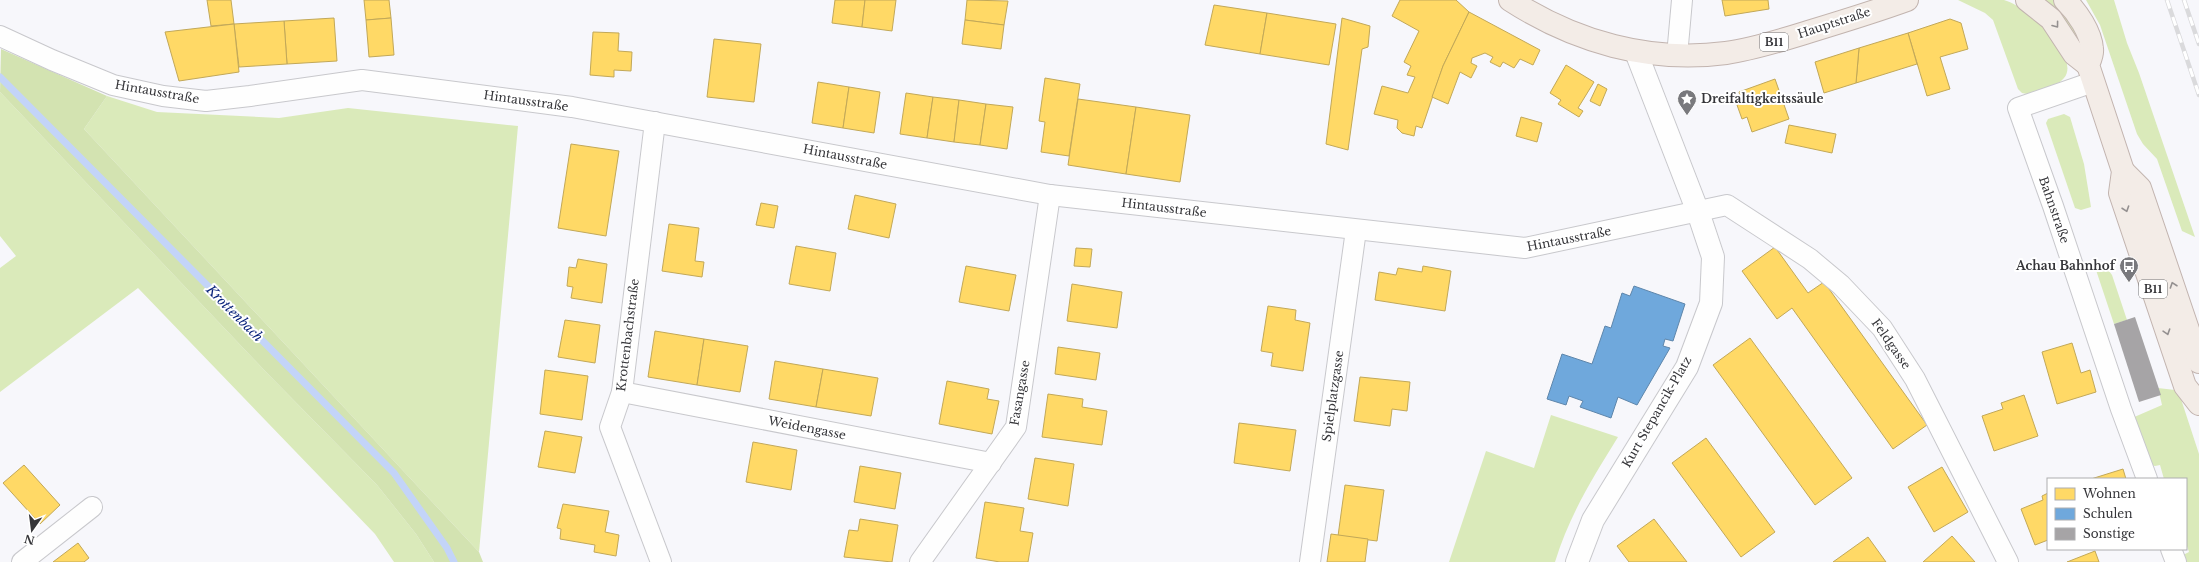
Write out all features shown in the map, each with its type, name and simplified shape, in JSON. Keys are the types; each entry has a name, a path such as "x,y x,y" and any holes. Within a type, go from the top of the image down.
{"main road":[{"name":"Hauptstraße","path":"1510,0 1552,24 1579,36 1636,52 1677,56 1727,53 1751,48 1827,26 1907,0"},
{"path":"2027,0 2051,19 2074,54 2091,73"},
{"name":"B11","path":"2065,0 2079,17 2089,38 2092,50 2091,73 2123,171 2120,193 2185,386 2199,404"},
{"name":"B11","path":"2123,171 2140,188 2199,362"}],"street":[{"path":"1677,56 1682,0"},
{"name":"Hintausstraße","path":"0,36 52,60 113,85 163,96 206,100 250,96 362,80 534,101 1050,195 1525,248 1698,212"},
{"name":"Kurt Stepancik-Platz","path":"1577,562 1593,520 1686,367 1711,303 1713,257 1698,212 1636,52"},
{"name":"Bahnstraße","path":"2091,73 2018,108 2054,206 2121,409 2147,478"},
{"name":"Krottenbachstraße","path":"655,122 622,392 610,428 661,562"},
{"name":"Fasangasse","path":"920,562 1016,427 1050,195"},
{"name":"Feldgasse","path":"1698,212 1727,205 1810,259 1863,306 1900,352 2008,562"},
{"name":"Spielplatzgasse","path":"1310,562 1356,230"},
{"name":"Weidengasse","path":"622,392 991,463"},
{"path":"22,562 92,507"},
{"path":"2171,550 2176,562"}],"green space":[{"path":"1958,0 2004,0 2025,11 2049,33 2058,45 2065,58 2067,69 2064,78 2047,88 2027,94 2022,93 2018,89 1993,20 1985,13"},
{"path":"2043,0 2053,0 2069,16 2085,51"},
{"path":"2086,0 2114,0 2127,43 2139,73 2195,237 2182,231 2157,159 2143,144 2137,134 2100,25"},
{"path":"1,49 107,96 84,129 479,552 483,562 434,562 416,534 377,485 266,372 0,92"},
{"path":"0,92 266,372 377,485 416,534 434,562 394,562 375,534 138,288 0,392 0,268 16,256 0,236"},
{"path":"107,96 157,112 279,118 348,108 518,126 479,552 84,129"},
{"path":"2064,114 2070,117 2084,164 2091,207 2081,210 2075,208 2046,123 2048,119"},
{"path":"2099,267 2109,271 2112,275 2127,320 2114,324 2096,270"},
{"path":"2158,388 2175,390 2180,396 2199,454 2199,562 2184,562 2183,555 2189,552 2187,546 2187,478 2164,478 2160,465 2151,465 2132,418 2162,405"},
{"path":"1551,415 1618,437 1575,512 1555,562 1449,562 1486,451 1534,468"}],"building: Wohnen":[{"path":"207,0 231,0 234,24 211,26"},
{"path":"364,0 389,0 391,18 366,20"},
{"path":"835,0 865,0 862,27 832,23"},
{"path":"865,0 896,0 892,31 862,27"},
{"path":"967,0 1008,1 1004,25 965,20"},
{"path":"1400,0 1456,0 1469,12 1443,66 1422,128 1416,126 1414,136 1402,133 1397,128 1398,120 1374,114 1382,86 1408,93 1415,77 1407,75 1411,66 1404,62 1419,31 1392,16"},
{"path":"1722,0 1768,0 1769,9 1725,16"},
{"path":"1214,5 1267,13 1260,54 1205,45"},
{"path":"1469,12 1540,50 1533,65 1520,59 1514,68 1503,62 1500,67 1490,62 1493,57 1485,53 1472,58 1471,63 1477,66 1471,78 1460,72 1448,104 1432,97 1443,66"},
{"path":"1267,13 1336,24 1329,65 1260,54"},
{"path":"334,18 337,61 287,64 284,21"},
{"path":"391,18 394,55 369,57 366,20"},
{"path":"1342,18 1370,26 1368,47 1362,49 1348,150 1326,144"},
{"path":"1950,19 1961,23 1968,49 1940,57 1950,89 1927,96 1908,33"},
{"path":"965,20 1004,25 1001,49 962,44"},
{"path":"284,21 287,64 239,67 234,24"},
{"path":"234,24 239,72 179,81 165,32"},
{"path":"593,32 619,33 618,51 632,52 631,71 614,70 614,77 590,75"},
{"path":"1908,33 1917,64 1856,83 1859,48"},
{"path":"714,39 761,44 754,102 707,97"},
{"path":"1859,48 1856,83 1824,93 1815,62"},
{"path":"1566,65 1594,82 1578,108 1583,111 1579,117 1558,104 1561,100 1550,93"},
{"path":"1045,78 1080,84 1069,156 1041,152 1045,122 1039,121"},
{"path":"1775,79 1789,119 1752,132 1747,117 1742,119 1737,105 1742,103 1739,92"},
{"path":"818,82 849,87 843,128 812,123"},
{"path":"1598,84 1607,89 1600,106 1590,101"},
{"path":"849,87 880,92 874,133 843,128"},
{"path":"906,93 933,97 927,138 900,134"},
{"path":"933,97 959,100 954,142 927,138"},
{"path":"1078,99 1136,107 1126,174 1068,165"},
{"path":"959,100 986,104 980,145 954,142"},
{"path":"986,104 1013,107 1007,149 980,145"},
{"path":"1136,107 1190,115 1180,182 1126,174"},
{"path":"1521,117 1542,123 1537,142 1516,136"},
{"path":"1789,125 1836,134 1832,153 1785,143"},
{"path":"571,144 619,151 606,236 558,228"},
{"path":"855,195 896,204 889,238 848,229"},
{"path":"761,203 778,206 774,228 756,225"},
{"path":"669,224 699,228 695,261 704,262 702,277 662,271"},
{"path":"796,246 836,253 830,291 789,284"},
{"path":"1775,247 1808,293 1824,282 1927,425 1893,449 1792,308 1777,319 1742,271"},
{"path":"1076,248 1092,249 1090,267 1074,266"},
{"path":"578,259 607,264 602,303 571,298 573,287 567,286 569,267 576,268"},
{"path":"966,266 1016,275 1009,311 959,302"},
{"path":"1423,266 1451,271 1445,311 1375,300 1379,272 1396,275 1398,268 1422,272"},
{"path":"1072,284 1122,292 1117,328 1067,321"},
{"path":"1268,306 1296,310 1295,320 1310,323 1303,371 1271,366 1273,353 1261,351"},
{"path":"565,320 600,325 595,363 558,357"},
{"path":"655,331 704,339 697,385 648,377"},
{"path":"1750,338 1852,478 1815,505 1713,365"},
{"path":"704,339 748,346 740,392 697,385"},
{"path":"2072,343 2081,373 2090,370 2096,392 2057,404 2042,352"},
{"path":"1058,347 1100,353 1096,380 1055,374"},
{"path":"775,361 823,369 816,407 769,399"},
{"path":"823,369 878,378 871,416 816,407"},
{"path":"545,370 588,376 582,420 540,414"},
{"path":"1360,377 1410,382 1407,411 1392,409 1390,426 1354,421"},
{"path":"947,381 989,389 987,399 999,401 992,434 939,424"},
{"path":"1048,394 1083,399 1082,407 1107,411 1102,445 1042,437"},
{"path":"2024,395 2038,436 1994,451 1982,416 2003,409 2001,403"},
{"path":"1239,423 1296,430 1290,471 1234,463"},
{"path":"545,431 582,437 575,473 538,467"},
{"path":"1706,438 1775,532 1741,557 1672,463"},
{"path":"753,442 797,450 791,490 746,482"},
{"path":"1035,458 1074,464 1068,506 1028,499"},
{"path":"24,465 60,505 40,524 3,483"},
{"path":"860,466 901,473 895,509 854,502"},
{"path":"1942,467 1968,512 1934,532 1908,487"},
{"path":"2123,469 2126,478 2094,478"},
{"path":"1345,485 1384,490 1377,541 1338,536"},
{"path":"2047,494 2047,540 2035,545 2021,509 2043,500 2042,496"},
{"path":"985,502 1024,508 1020,531 1033,533 1028,562 1000,562 976,558"},
{"path":"563,504 609,511 605,532 619,535 616,556 594,552 595,545 560,539 561,529 557,528"},
{"path":"860,519 898,525 892,562 844,557 849,530 858,531"},
{"path":"1654,519 1687,562 1629,562 1617,546"},
{"path":"1331,534 1368,539 1365,562 1327,562"},
{"path":"1952,536 1975,562 1923,562"},
{"path":"1868,537 1886,562 1833,562"},
{"path":"78,543 89,558 84,562 53,562"},
{"path":"2095,551 2099,562 2067,562"}],"building: Schulen":[{"path":"1634,286 1685,304 1673,341 1665,339 1663,346 1670,348 1637,405 1618,397 1611,418 1580,407 1583,401 1569,396 1566,405 1547,399 1562,354 1592,364 1605,326 1611,328 1622,293 1630,296"}],"building: Sonstige":[{"path":"2135,317 2161,395 2139,402 2114,324"}],"waterway":[{"name":"Krottenbach","path":"0,77 394,473 447,548 454,562"}],"railway":[{"path":"2167,0 2199,95"},
{"path":"2184,0 2199,44"}],"place":[{"name":"Dreifaltigkeitssäule","path":"1687,116"},
{"name":"Achau Bahnhof","path":"2129,283"}]}
